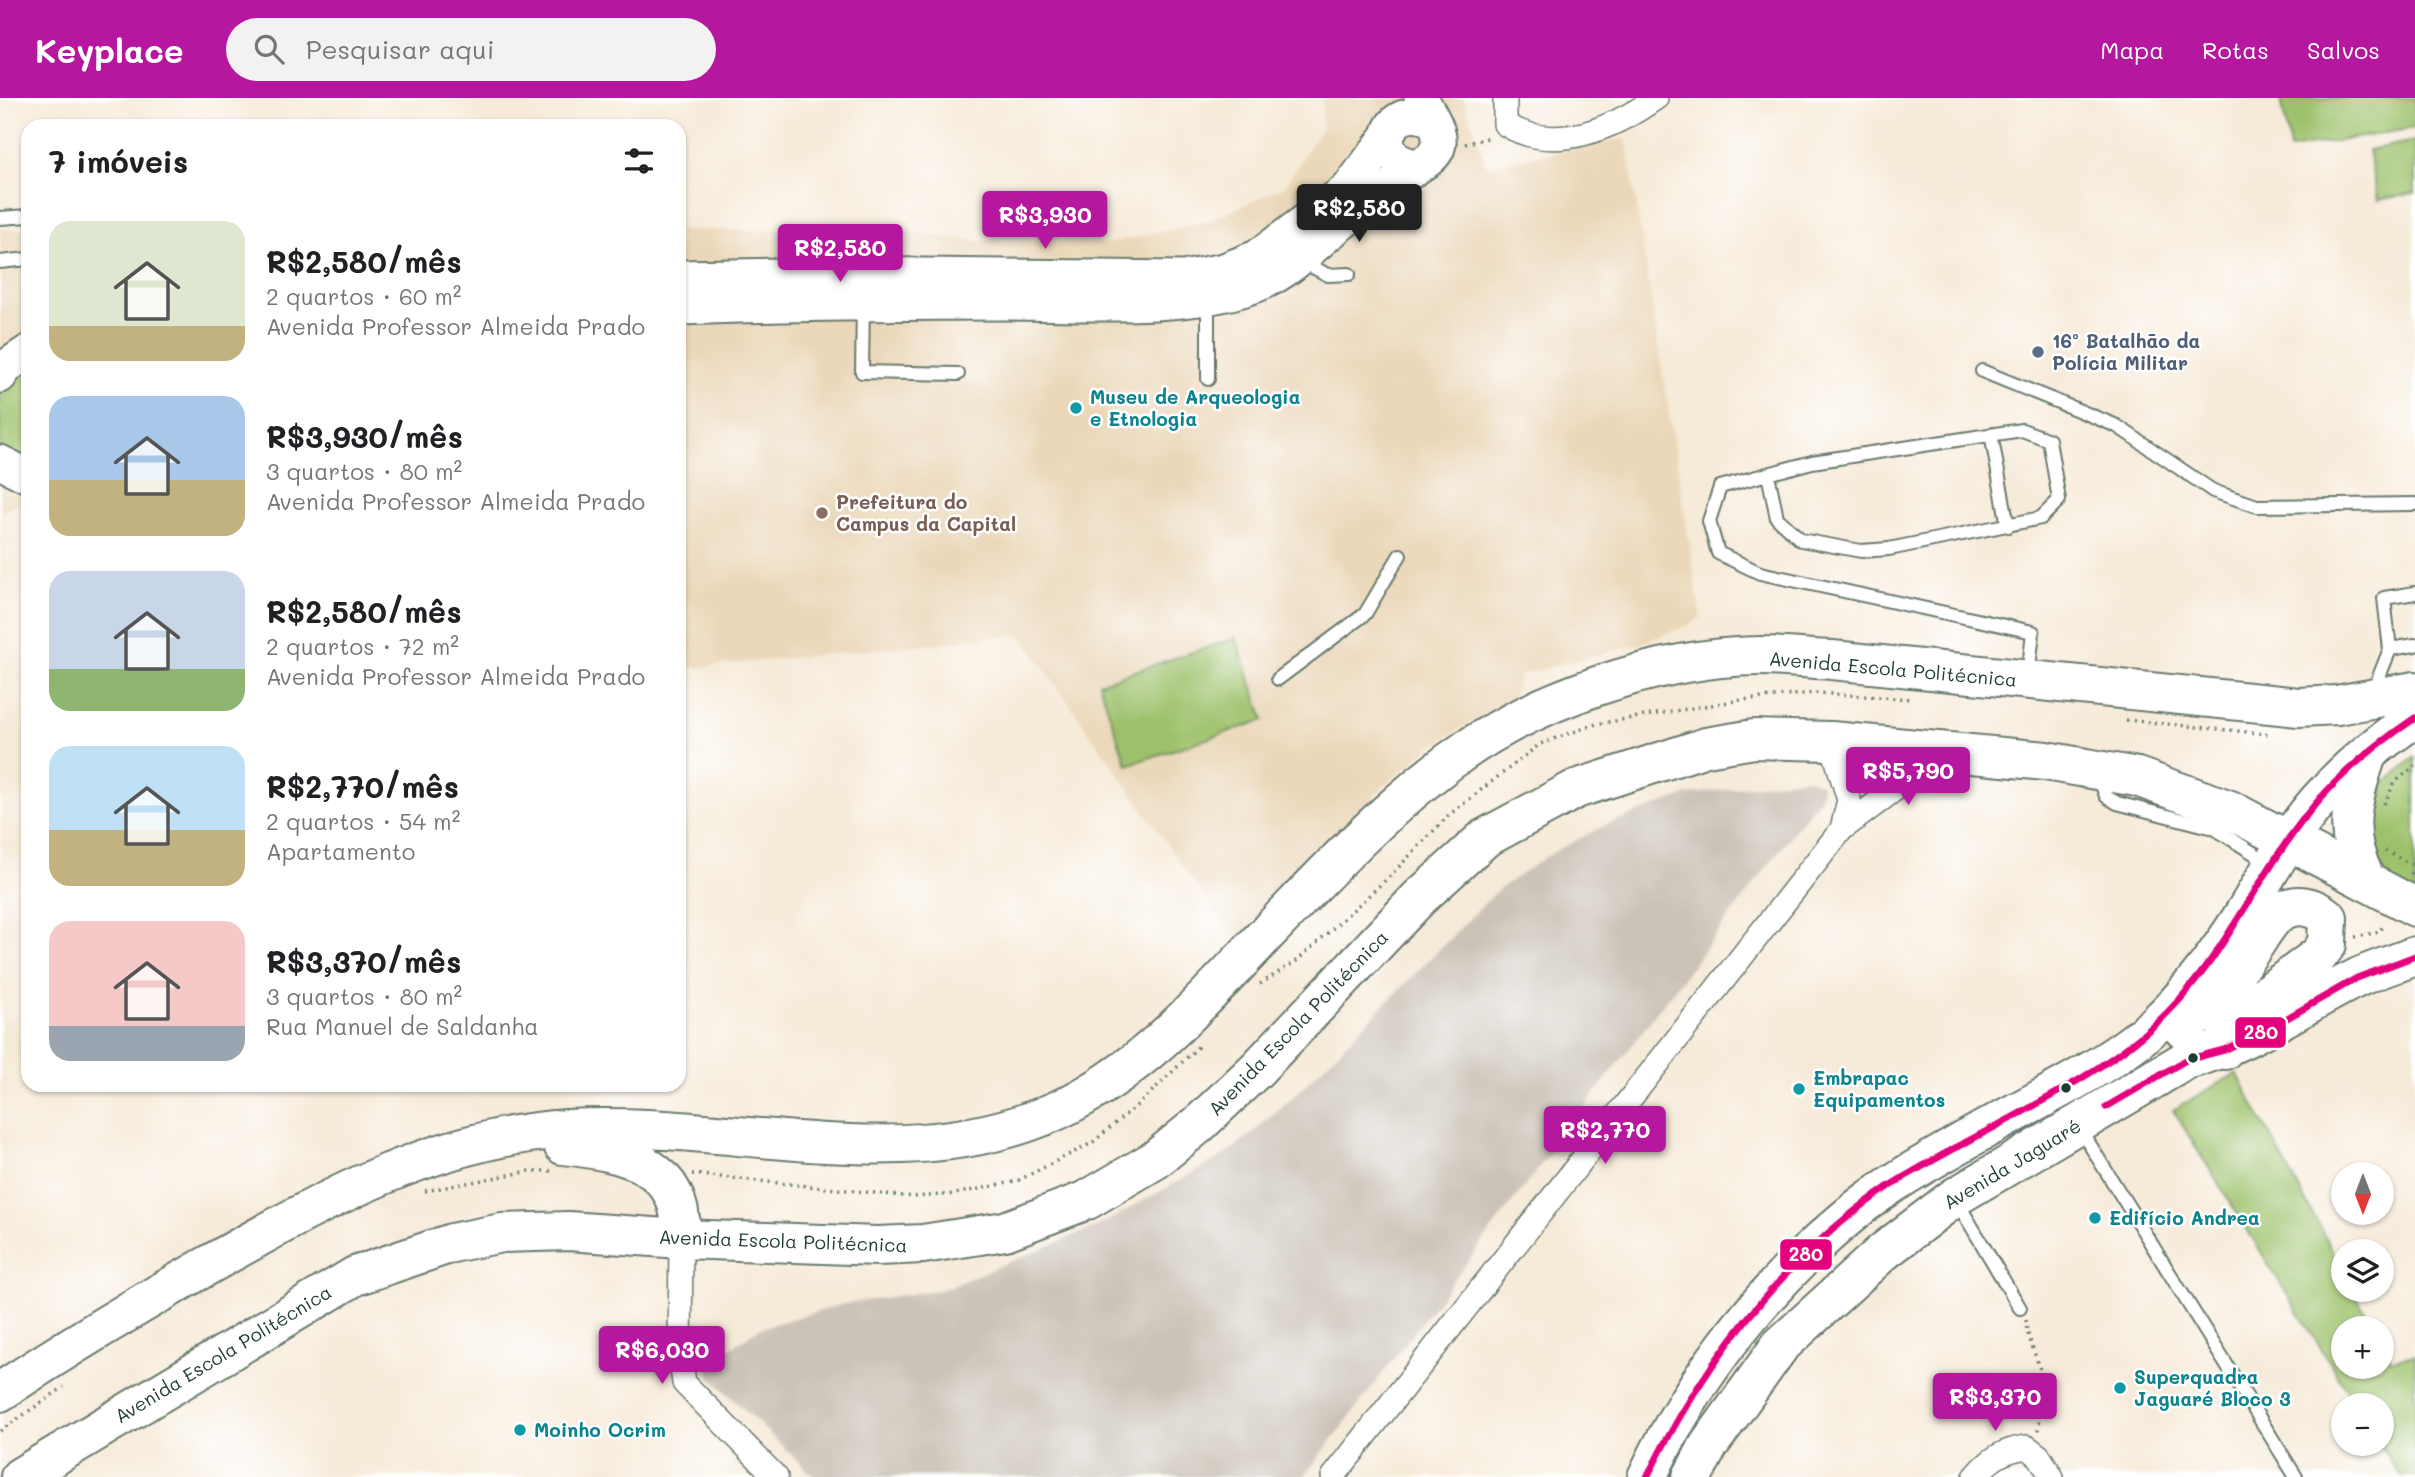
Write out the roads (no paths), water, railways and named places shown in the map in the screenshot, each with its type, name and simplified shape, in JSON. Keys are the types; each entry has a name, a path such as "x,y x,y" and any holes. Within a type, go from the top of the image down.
{"highway":[{"name":"Avenida Escola Politécnica","path":"0,1392 83,1337 314,1205 418,1160 496,1138 564,1129 627,1127 876,1144 958,1141 997,1132 1060,1109 1100,1087 1144,1055 1196,1010 1271,929 1399,802 1488,736 1569,697 1651,671 1706,660 1759,656 1832,660 2299,707 2415,691"},
{"path":"1647,1477 1662,1444 1703,1377 1744,1322 1822,1240 1901,1178 2136,1042 2177,1003 2211,962 2280,854 2318,801 2369,750 2415,718"},
{"name":"Avenida Escola Politécnica","path":"20,1477 355,1276 406,1256 452,1243 502,1234 568,1231 681,1240 923,1244 1004,1231 1087,1200 1155,1160 1198,1125 1257,1069 1419,898 1485,838 1576,789 1706,747 1754,739 1831,741 2046,761 2137,777 2222,819 2280,854 2372,864 2402,914"},
{"path":"2369,750 2353,798 2350,832 2353,854 2372,864"},
{"path":"2136,1042 2181,1029 2196,1019 2221,992 2278,913 2299,905 2318,909 2328,918 2327,944 2318,956 2230,1021 2224,1050"},
{"name":"Avenida Jaguaré","path":"1692,1477 1709,1445 1780,1346 1883,1252 1955,1197 2186,1060 2224,1050 2268,1029 2357,978 2415,956"},
{"path":"496,1138 569,1146 629,1157 655,1173 673,1189 682,1224 681,1240"}],"street":[{"path":"1380,98 1390,150 1399,161 1412,165 1429,134"},
{"path":"1505,98 1505,124 1516,131 1555,138 1610,126 1656,98"},
{"path":"686,307 830,291 1184,278 1224,270 1257,257 1348,189 1388,134 1394,121 1406,114 1420,113 1429,134"},
{"path":"686,278 830,291 1093,303 1208,298 1266,281 1297,260 1363,205 1429,134"},
{"path":"0,462 21,472"},
{"path":"0,480 21,477"},
{"path":"1831,741 1849,800 1842,829"},
{"path":"1333,1477 1842,829 1947,750"},
{"path":"681,1240 680,1355 684,1383 694,1398 776,1477"},
{"path":"1975,1477 1990,1459 2014,1448 2034,1449 2052,1477"}],"lane":[{"path":"0,218 21,216"},
{"path":"0,262 21,260"},
{"path":"1297,260 1328,275 1349,274"},
{"path":"830,291 862,372 958,374"},
{"path":"1208,298 1208,379"},
{"path":"1982,371 2117,426 2213,491 2257,506 2415,504"},
{"path":"1768,474 1777,518 1801,540 1861,551 1889,549 2040,519 2059,500 2049,440 2022,430 1812,462 1720,486 1709,521 1718,553 1760,573 2033,632 2027,681"},
{"path":"1991,435 2008,526"},
{"path":"1278,679 1365,614 1400,555"},
{"path":"2370,699 2390,649 2384,598 2415,593"},
{"path":"2390,649 2415,645"},
{"path":"2077,1124 2295,1477"},
{"path":"1955,1197 2023,1311"}],"place":[{"name":"16º Batalhão da Polícia Militar","path":"2038,352"},
{"name":"Museu de Arqueologia e Etnologia","path":"1076,408"},
{"name":"Prefeitura do Campus da Capital","path":"822,513"},
{"name":"Embrapac Equipamentos","path":"1799,1089"},
{"name":"Edifício Andrea","path":"2095,1218"},
{"name":"Superquadra Jaguaré Bloco 3","path":"2120,1388"},
{"name":"Moinho Ocrim","path":"520,1430"}]}
